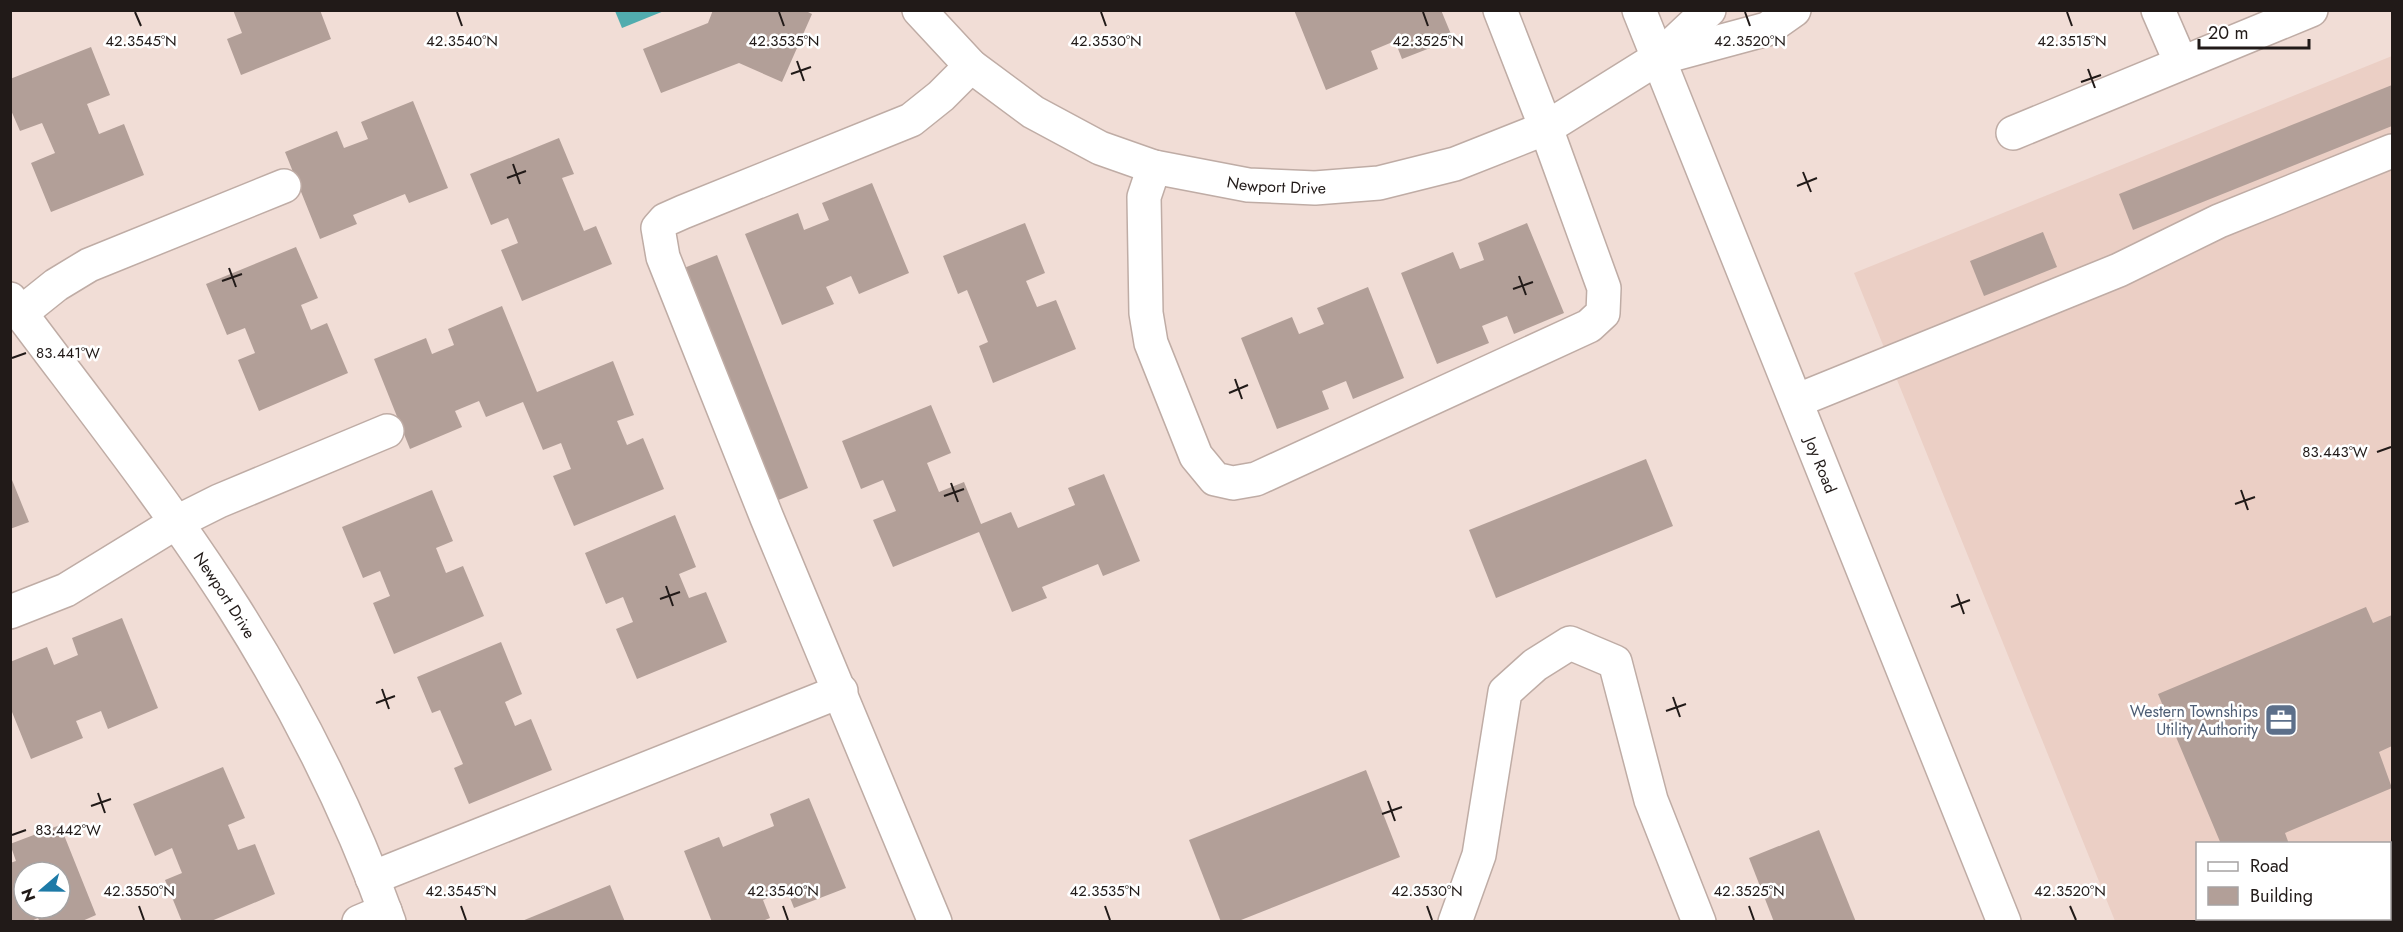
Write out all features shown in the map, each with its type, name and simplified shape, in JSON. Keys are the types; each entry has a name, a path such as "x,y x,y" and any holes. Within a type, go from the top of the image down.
{"street":[{"name":"Newport Drive","path":"919,10 971,66 1033,112 1100,148 1154,167 1248,184 1315,188 1379,183 1455,164 1546,128 1658,58"},
{"path":"1154,167 1144,197 1146,313 1151,343 1196,456 1215,479 1233,483 1256,479 1589,326 1603,313 1604,288 1500,10"},
{"name":"Joy Road","path":"1639,10 2004,921"},
{"path":"1658,58 1709,10"},
{"path":"1658,58 1767,29 1794,10"},
{"path":"2158,10 2181,63"},
{"path":"2013,133 2311,10"},
{"path":"935,921 767,518 663,257 658,228 665,220 683,212 911,120 941,96 971,66"},
{"path":"1796,401 2119,270 2218,221 2392,151"},
{"path":"16,306 89,265 284,186"},
{"name":"Newport Drive","path":"16,306 177,522 235,609 292,708 343,809 372,878 378,918"},
{"path":"10,612 84,581 177,522 278,475 387,431"},
{"path":"1455,921 1479,855 1505,692 1535,665 1570,643 1615,662 1651,800 1699,921"},
{"path":"372,878 841,691"}],"shaded area":[{"path":"2392,56 2392,921 2115,921 1854,273"}],"water":[{"path":"615,11 664,11 622,28"}],"building":[{"path":"233,10 320,10 331,39 241,75 227,39 242,33"},
{"path":"713,10 804,10 812,14 782,82 739,63 661,93 643,49 708,23"},
{"path":"1294,10 1441,10 1453,39 1402,59 1395,41 1371,51 1378,69 1326,90"},
{"path":"91,47 110,95 87,104 99,134 124,124 144,175 51,212 31,163 55,153 42,123 20,131 10,108 10,79"},
{"path":"2392,85 2392,126 2133,230 2119,194"},
{"path":"413,101 448,188 409,203 405,194 353,215 357,224 320,239 285,152 337,131 344,148 368,139 361,122"},
{"path":"559,138 574,174 562,178 584,231 596,226 612,264 522,301 501,250 518,243 508,218 491,225 470,174"},
{"path":"872,183 909,273 859,294 851,276 826,287 834,304 782,325 745,234 798,213 804,230 829,220 822,203"},
{"path":"1025,223 1045,273 1026,281 1037,307 1056,300 1076,349 993,383 979,346 988,342 967,290 958,294 943,256"},
{"path":"1527,223 1564,313 1514,334 1507,316 1482,326 1489,343 1437,364 1401,273 1453,252 1460,269 1484,260 1478,243"},
{"path":"2043,232 2057,267 1984,296 1970,261"},
{"path":"296,247 318,298 301,305 311,330 327,323 348,373 259,411 238,360 255,353 245,328 227,335 206,284"},
{"path":"717,255 808,488 776,501 684,268"},
{"path":"1368,287 1404,378 1353,399 1346,381 1322,391 1329,409 1277,429 1241,338 1292,317 1299,334 1324,324 1317,308"},
{"path":"502,306 537,392 613,361 634,415 617,421 627,445 643,438 664,489 574,526 553,476 571,469 561,443 543,450 523,402 486,417 479,401 455,411 462,427 410,449 374,359 426,338 432,354 454,345 448,329"},
{"path":"931,405 951,453 927,463 939,492 964,482 981,524 1011,512 1018,528 1075,505 1068,488 1104,474 1140,561 1103,576 1098,564 1042,587 1047,598 1012,612 979,532 893,567 873,520 896,511 883,480 861,489 842,441"},
{"path":"1646,459 1673,526 1496,598 1469,530"},
{"path":"10,475 29,522 10,529"},
{"path":"432,490 453,541 436,548 446,573 463,566 484,616 394,654 373,603 390,596 380,571 363,578 342,527"},
{"path":"675,515 696,567 679,574 689,598 706,592 727,642 637,679 616,629 633,622 623,597 606,604 585,553"},
{"name":"Western Townships Utility Authority","path":"2366,607 2373,623 2392,615 2392,746 2379,752 2392,788 2285,833 2288,842 2220,842 2158,694"},
{"path":"122,618 158,708 108,729 101,711 76,721 83,738 31,759 10,707 10,662 47,647 54,665 78,655 72,638"},
{"path":"501,642 522,694 505,702 515,726 531,719 552,770 469,804 454,768 463,764 440,710 432,713 417,677"},
{"path":"223,767 245,818 228,825 238,850 255,844 275,894 209,922 182,922 165,880 182,873 172,848 155,856 133,804"},
{"path":"1366,770 1400,857 1236,922 1221,922 1189,840"},
{"path":"809,798 846,888 794,908 787,890 763,900 770,918 760,922 712,922 684,851 719,837 723,847 774,826 770,814"},
{"path":"60,825 96,915 80,922 40,922 39,920 72,920 72,860 16,860 10,844"},
{"path":"1819,830 1856,922 1774,922 1749,858"},
{"path":"12,862 12,920 34,920 29,922 10,922 10,863"},
{"path":"610,885 625,922 522,922 522,921"}],"place":[{"name":"Western Townships Utility Authority","path":"2281,720"}]}
